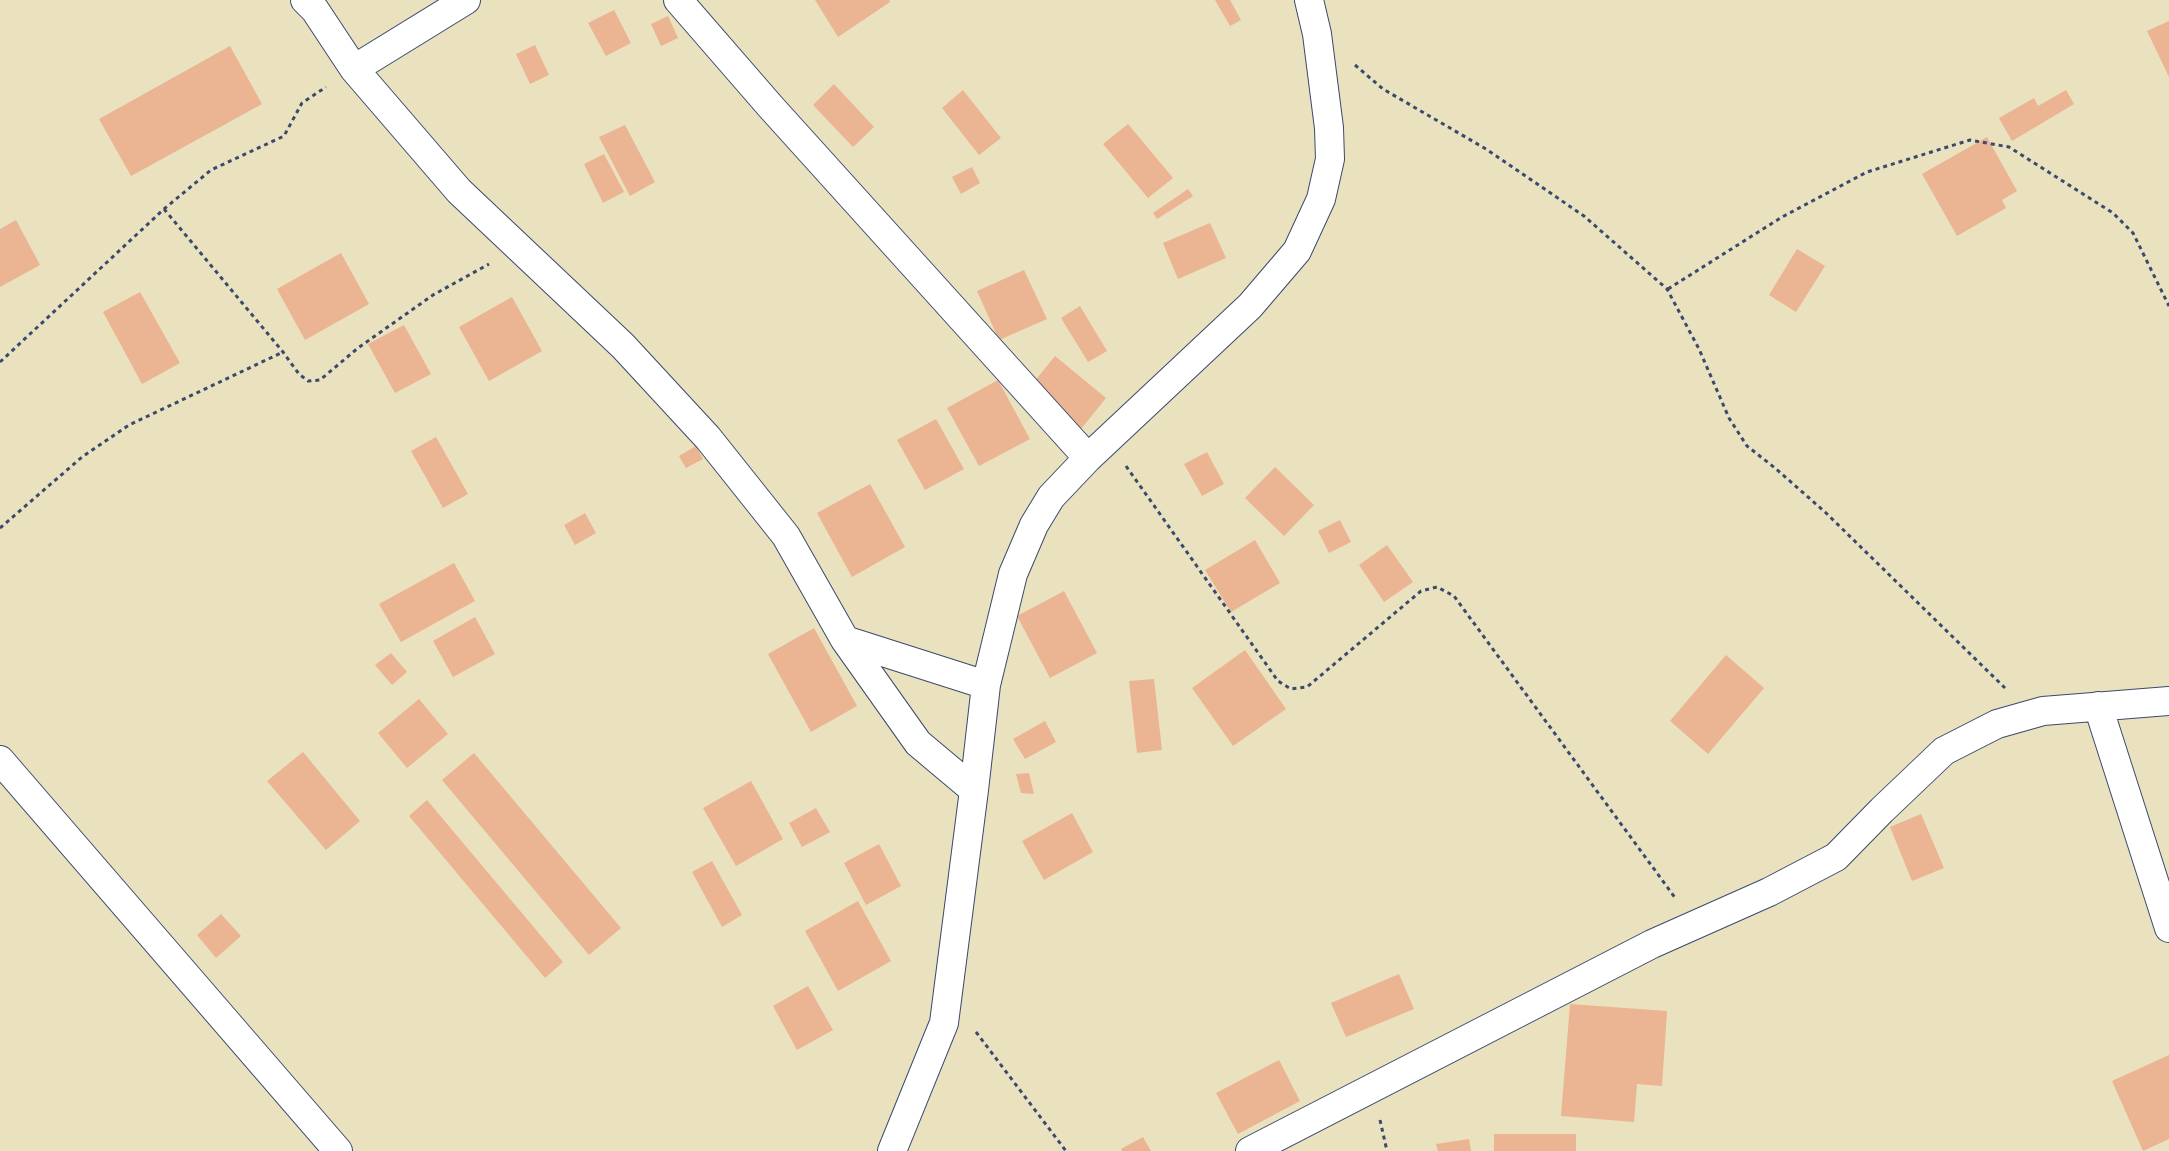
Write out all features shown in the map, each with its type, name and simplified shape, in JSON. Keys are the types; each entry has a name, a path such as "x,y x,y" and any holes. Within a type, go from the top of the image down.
{"street":[{"path":"305,0 315,10 354,70 459,191 623,346 708,438 786,536 845,640 918,744 974,790"},
{"path":"354,70 466,0"},
{"path":"678,0 770,106 1098,449"},
{"path":"892,1151 944,1023 986,685 1013,574 1034,525 1051,497 1098,449 1250,306 1297,251 1321,199 1330,159 1329,128 1317,34 1309,0"},
{"path":"845,640 986,685"},
{"path":"1250,1151 1574,983 1652,944 1769,892 1836,857 1944,751 1997,724 2043,712 2169,701"},
{"path":"2098,706 2169,928"},
{"path":"0,760 338,1151"}],"path":[{"path":"1317,34 1383,89 1486,149 1584,216 1667,289 1699,349 1729,418 1747,446 1826,512 2032,715"},
{"path":"0,362 164,209 211,170 284,136 302,103 354,70"},
{"path":"1667,289 1782,217 1867,172 1970,140 2009,147 2113,213 2133,233 2169,306"},
{"path":"164,209 283,352 299,374 308,381 320,380 358,348 433,295 519,248"},
{"path":"0,528 82,456 129,424 283,352"},
{"path":"1098,449 1278,680 1291,689 1307,687 1421,590 1437,587 1454,596 1695,925"},
{"path":"948,996 1066,1151"}],"building":[{"path":"815,0 889,0 890,2 838,37"},
{"path":"1215,0 1230,0 1241,20 1230,26"},
{"path":"614,10 631,43 606,56 588,23"},
{"path":"668,16 678,38 661,46 651,24"},
{"path":"2169,21 2169,77 2147,31"},
{"path":"535,45 549,75 530,84 516,54"},
{"path":"230,46 262,104 131,176 99,119"},
{"path":"834,84 874,127 853,147 813,105"},
{"path":"963,90 1001,138 979,155 942,108"},
{"path":"2066,90 2074,104 2012,141 1999,118 2034,98 2038,106"},
{"path":"1128,124 1173,178 1148,198 1103,144"},
{"path":"625,125 655,182 630,196 599,137"},
{"path":"1987,137 2017,191 2002,200 2006,208 1957,236 1922,174"},
{"path":"604,154 624,192 603,203 584,164"},
{"path":"972,167 980,183 961,194 952,177"},
{"path":"1188,189 1193,196 1157,219 1153,213"},
{"path":"16,220 40,265 0,287 0,229"},
{"path":"1210,223 1226,258 1178,279 1163,243"},
{"path":"1797,249 1825,266 1796,312 1769,295"},
{"path":"341,253 369,304 305,340 277,289"},
{"path":"1024,270 1047,319 999,340 977,291"},
{"path":"140,292 180,363 142,384 103,312"},
{"path":"512,297 542,351 489,381 459,327"},
{"path":"1080,306 1107,351 1088,362 1061,318"},
{"path":"404,325 431,374 395,393 368,344"},
{"path":"1055,356 1106,398 1081,429 1030,387"},
{"path":"998,380 1030,439 979,466 947,408"},
{"path":"936,419 964,469 925,490 897,440"},
{"path":"436,437 468,494 443,508 411,451"},
{"path":"696,446 703,459 686,468 679,456"},
{"path":"1207,452 1224,484 1202,496 1184,464"},
{"path":"1275,467 1314,505 1284,536 1245,498"},
{"path":"870,484 905,547 852,577 817,513"},
{"path":"585,513 596,533 575,545 564,525"},
{"path":"1340,520 1351,542 1329,553 1318,531"},
{"path":"1255,540 1280,583 1231,612 1205,570"},
{"path":"1387,545 1413,582 1384,602 1359,565"},
{"path":"454,563 475,601 401,642 379,604"},
{"path":"1064,591 1097,653 1050,678 1017,616"},
{"path":"475,617 495,654 453,677 433,641"},
{"path":"814,628 857,706 811,732 768,654"},
{"path":"1245,650 1286,709 1233,746 1192,688"},
{"path":"391,653 407,672 392,685 375,665"},
{"path":"1726,655 1764,688 1708,754 1670,721"},
{"path":"1154,679 1162,750 1137,753 1129,681"},
{"path":"419,699 448,734 407,768 378,733"},
{"path":"1045,721 1056,742 1025,759 1013,739"},
{"path":"303,752 360,821 326,850 267,781"},
{"path":"474,753 621,928 589,955 442,780"},
{"path":"1029,773 1034,794 1021,793 1016,774"},
{"path":"751,781 783,839 736,866 703,808"},
{"path":"427,800 563,962 545,978 409,816"},
{"path":"816,808 830,832 802,847 789,823"},
{"path":"1072,813 1093,852 1044,880 1022,841"},
{"path":"1921,814 1944,868 1912,881 1890,827"},
{"path":"879,844 901,886 866,905 844,863"},
{"path":"712,861 742,915 722,927 692,872"},
{"path":"858,901 891,961 838,991 805,931"},
{"path":"221,914 241,936 216,958 197,935"},
{"path":"1399,974 1414,1009 1346,1037 1331,1003"},
{"path":"808,986 833,1030 797,1050 773,1006"},
{"path":"1570,1004 1667,1011 1662,1086 1637,1084 1634,1122 1561,1116"},
{"path":"2169,1055 2169,1139 2143,1151 2112,1081"},
{"path":"1279,1060 1300,1101 1238,1134 1216,1093"},
{"path":"1494,1134 1576,1134 1576,1151 1494,1151"},
{"path":"1143,1137 1151,1151 1122,1151 1121,1149"},
{"path":"1469,1139 1471,1151 1438,1151 1436,1144"}]}
